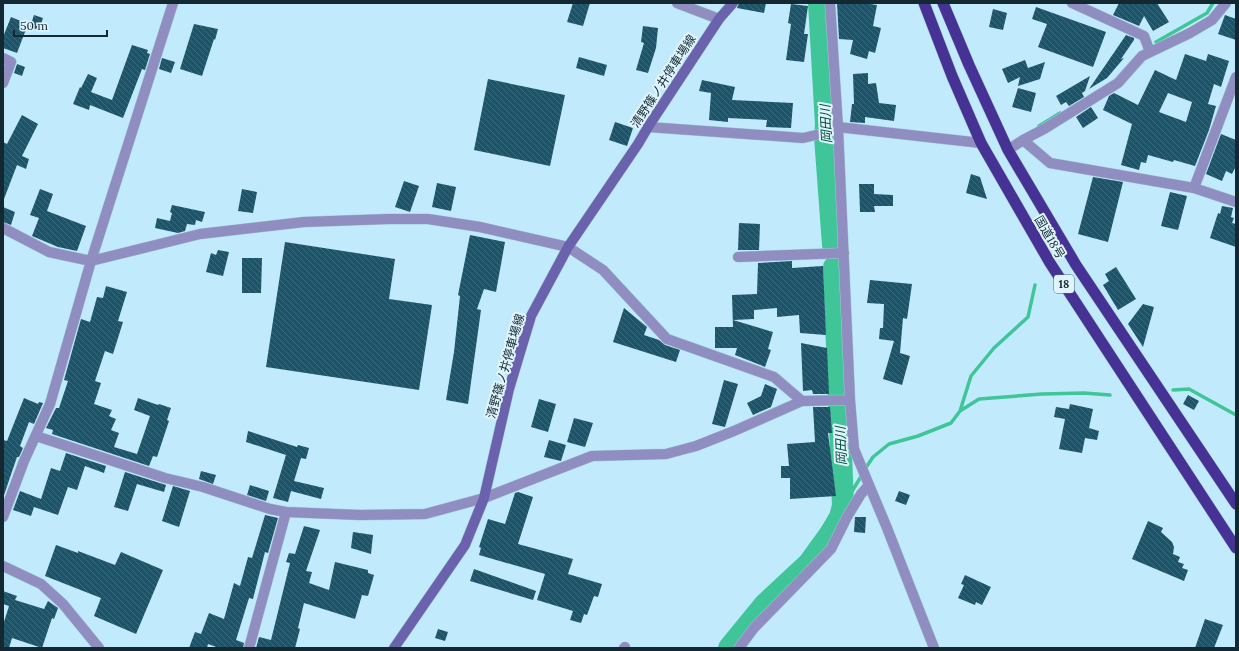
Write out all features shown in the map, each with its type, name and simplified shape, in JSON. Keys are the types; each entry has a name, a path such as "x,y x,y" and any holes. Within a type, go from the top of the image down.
{"highway":[{"name":"国道18号","path":"924,3 952,76 981,143 1050,263 1236,548"},
{"name":"国道18号","path":"943,3 969,65 1008,150 1076,265 1236,504"}],"main road":[{"name":"清野篠ノ井停車場線","path":"394,648 465,544 484,498 509,389 531,316 568,247 638,144 719,19 733,3"}],"street":[{"path":"3,517 24,461 50,404 91,261 173,3"},
{"path":"677,3 719,19"},
{"path":"830,3 844,253 843,400 854,449 934,648"},
{"path":"1072,3 1144,36 1150,52"},
{"path":"1008,150 1118,83 1142,56 1190,33 1212,20 1226,3"},
{"path":"3,58 11,62 3,83"},
{"path":"1194,188 1231,105 1236,77"},
{"path":"648,127 803,138 825,133 838,127 981,143"},
{"path":"1023,140 1050,163 1194,188 1236,202"},
{"path":"3,228 49,252 91,261 200,234 304,222 388,218 428,219 480,227 568,247 603,270 667,339 774,376 802,401"},
{"path":"738,257 844,253"},
{"path":"36,436 164,478 202,486 270,509 286,512 360,515 425,514 484,498 592,456 666,454 696,446 802,401 843,400"},
{"path":"739,648 754,628 831,549 847,517 861,494 869,485"},
{"path":"249,648 286,512"},
{"path":"3,566 41,584 63,604 99,648"}],"building":[{"path":"573,3 590,3 583,26 567,22"},
{"path":"739,3 766,3 764,13 737,8"},
{"path":"837,3 863,3 877,5 873,26 881,28 875,53 869,51 867,59 850,54 853,40 839,39"},
{"path":"1119,3 1157,3 1169,22 1153,31 1144,16 1139,26 1113,15"},
{"path":"791,4 808,6 804,34 808,34 804,62 786,60 791,24 788,23"},
{"path":"1036,7 1106,32 1093,67 1038,47 1047,24 1032,19"},
{"path":"993,9 1007,13 1003,30 989,27"},
{"path":"34,15 43,18 39,30 30,27"},
{"path":"1225,15 1236,19 1236,40 1218,34"},
{"path":"11,17 28,24 17,53 3,48 3,37"},
{"path":"194,24 218,29 202,76 180,69"},
{"path":"643,26 658,28 656,48 648,73 636,70 644,43 641,42"},
{"path":"1126,35 1134,38 1134,40 1121,59 1124,58 1107,78 1089,89"},
{"path":"132,45 148,50 147,53 150,54 145,70 142,69 123,118 90,105 89,110 73,104 80,87 81,88 88,74 97,78 91,92 112,100"},
{"path":"1185,54 1206,61 1208,54 1229,61 1221,87 1214,84 1208,104 1216,106 1209,130 1195,166 1148,155 1146,163 1141,162 1139,170 1121,165 1132,124 1103,110 1109,96 1114,93 1138,105 1155,70 1176,80","holes":["1168,93 1192,102 1186,122 1159,112"]},
{"path":"579,57 607,65 604,76 576,68"},
{"path":"162,58 175,62 171,73 159,69"},
{"path":"1025,60 1028,68 1045,62 1040,79 1018,86 1020,77 1008,83 1002,69"},
{"path":"17,64 25,67 22,76 14,73"},
{"path":"868,73 868,84 876,83 879,103 896,105 894,121 865,117 865,123 850,122 852,104 854,104 853,74"},
{"path":"1090,76 1085,91 1082,93 1084,97 1069,106 1066,102 1061,105 1056,96"},
{"path":"488,79 565,95 550,166 474,150"},
{"path":"702,80 735,87 732,100 793,103 791,128 766,127 767,120 728,118 728,122 709,120 711,93 699,91"},
{"path":"1018,88 1036,93 1031,112 1012,107"},
{"path":"1091,107 1098,118 1083,128 1076,117"},
{"path":"22,115 38,124 22,156 29,159 26,169 17,165 3,199 3,142 7,144"},
{"path":"615,122 633,128 627,146 609,140"},
{"path":"1221,134 1236,140 1236,166 1232,174 1226,171 1222,181 1206,174"},
{"path":"971,174 980,177 987,199 966,193"},
{"path":"1093,177 1123,182 1108,242 1078,234"},
{"path":"404,181 419,186 410,212 395,207"},
{"path":"437,183 456,187 451,211 432,207"},
{"path":"859,184 874,184 874,194 893,195 893,206 874,206 875,212 860,212"},
{"path":"40,189 53,194 47,211 86,226 77,251 58,247 32,236 39,218 30,215"},
{"path":"242,189 257,192 253,213 238,211"},
{"path":"1170,192 1187,196 1178,230 1161,226"},
{"path":"172,205 205,212 202,222 196,220 195,225 187,224 185,231 178,233 155,228 157,218 170,221"},
{"path":"1222,206 1233,208 1231,217 1234,218 1232,223 1236,224 1236,247 1210,238 1218,213 1220,214"},
{"path":"3,207 15,212 11,225 3,222"},
{"path":"739,223 760,224 759,250 738,250"},
{"path":"470,235 505,242 496,292 484,289 477,309 481,310 468,404 446,400 454,352 460,296 458,295"},
{"path":"285,242 395,259 389,299 432,305 419,390 266,367"},
{"path":"218,250 229,252 223,276 206,272 211,253 216,255"},
{"path":"242,258 262,258 261,293 242,293"},
{"path":"792,261 792,268 823,266 826,335 800,333 799,315 777,317 777,308 754,310 754,319 733,320 773,332 768,349 771,350 765,367 735,355 737,348 715,348 715,327 733,327 732,295 757,294 758,263"},
{"path":"1116,267 1136,299 1118,310 1103,285 1109,281 1105,274"},
{"path":"870,280 912,284 907,319 903,318 900,353 910,356 902,385 883,379 894,341 879,339 880,328 883,328 884,304 867,303"},
{"path":"106,286 127,292 118,321 123,322 113,354 105,351 95,381 101,383 94,404 112,410 109,416 116,419 111,430 119,433 114,447 137,454 150,416 134,410 138,398 171,408 167,420 169,421 157,457 153,456 149,466 52,434 53,430 46,428 56,408 59,408 68,381 64,380 81,319 90,322 97,297 103,298"},
{"path":"1143,304 1154,307 1143,347 1128,324"},
{"path":"624,308 647,327 644,335 680,350 676,362 613,342"},
{"path":"801,343 827,348 829,394 813,394 812,390 803,391"},
{"path":"724,380 738,384 725,427 712,424"},
{"path":"765,384 777,389 771,407 753,415 747,403 761,396"},
{"path":"1188,395 1199,401 1194,410 1183,404"},
{"path":"24,398 38,404 39,402 43,403 34,424 29,422 20,446 23,448 19,457 17,457 3,498 3,440 7,441"},
{"path":"539,399 556,404 548,432 531,427"},
{"path":"1070,404 1093,409 1089,428 1099,431 1097,440 1085,438 1082,453 1059,449 1065,419 1054,417 1056,407 1069,409"},
{"path":"813,407 830,407 832,433 828,433 836,496 790,499 790,478 781,478 781,466 789,466 787,444 815,442"},
{"path":"574,418 593,423 585,447 567,442"},
{"path":"248,431 297,447 298,445 309,448 306,459 301,458 294,481 324,488 321,499 291,491 288,502 273,498 286,455 246,442"},
{"path":"549,440 566,445 561,461 544,457"},
{"path":"66,453 106,466 104,473 85,466 77,490 68,487 58,515 34,507 31,516 13,510 20,491 41,499 51,468 60,471"},
{"path":"201,471 216,475 213,484 199,479"},
{"path":"125,472 166,485 164,492 137,484 128,511 114,507"},
{"path":"250,485 269,491 266,501 247,495"},
{"path":"173,486 190,491 179,527 162,521"},
{"path":"899,491 910,495 906,505 895,501"},
{"path":"518,492 533,497 518,544 573,559 568,574 602,584 598,597 594,596 587,615 584,614 581,623 570,620 573,611 537,600 545,574 479,555 481,548 479,547 488,519 505,524 515,493"},
{"path":"265,515 278,518 268,553 265,552 253,599 249,598 236,640 244,643 243,648 219,648 208,644 207,648 189,648 195,632 201,634 209,613 224,619 234,583 240,586 248,557 252,558"},
{"path":"855,517 866,517 865,533 854,532"},
{"path":"1148,521 1163,528 1161,532 1172,542 1174,547 1173,554 1180,557 1178,562 1184,564 1182,568 1188,570 1184,581 1132,559"},
{"path":"304,526 320,530 306,571 312,572 309,583 329,590 335,562 368,570 368,573 374,575 368,596 362,595 355,619 304,603 295,648 256,648 259,637 271,640 290,563 286,562 289,553 295,554"},
{"path":"353,532 373,535 371,554 351,548"},
{"path":"56,545 78,553 78,551 115,565 121,552 163,570 136,634 94,616 101,598 45,576"},
{"path":"474,569 536,591 533,600 470,581"},
{"path":"965,575 991,587 982,605 976,602 975,605 958,598 964,585 961,584"},
{"path":"3,591 17,596 15,600 44,609 48,601 58,608 54,619 52,618 42,648 12,638 9,648 3,648 3,625 9,606 3,604"},
{"path":"1205,619 1223,625 1214,648 1195,648"},
{"path":"438,629 448,632 445,641 435,638"}],"waterway":[{"name":"岡田川","path":"819,3 826,125 825,137 833,245"},
{"path":"1156,42 1207,13 1213,3"},
{"path":"1039,126 1060,113"},
{"name":"岡田川","path":"729,648 765,604 809,563 830,534 840,517 843,506 834,267"},
{"path":"960,411 971,376 994,348 1028,317 1035,285"},
{"path":"1173,390 1189,389 1236,415"},
{"path":"865,469 873,457 889,444 918,436 951,423 960,411 979,399 1042,394 1084,393 1110,395"},
{"path":"843,506 862,475"}]}
